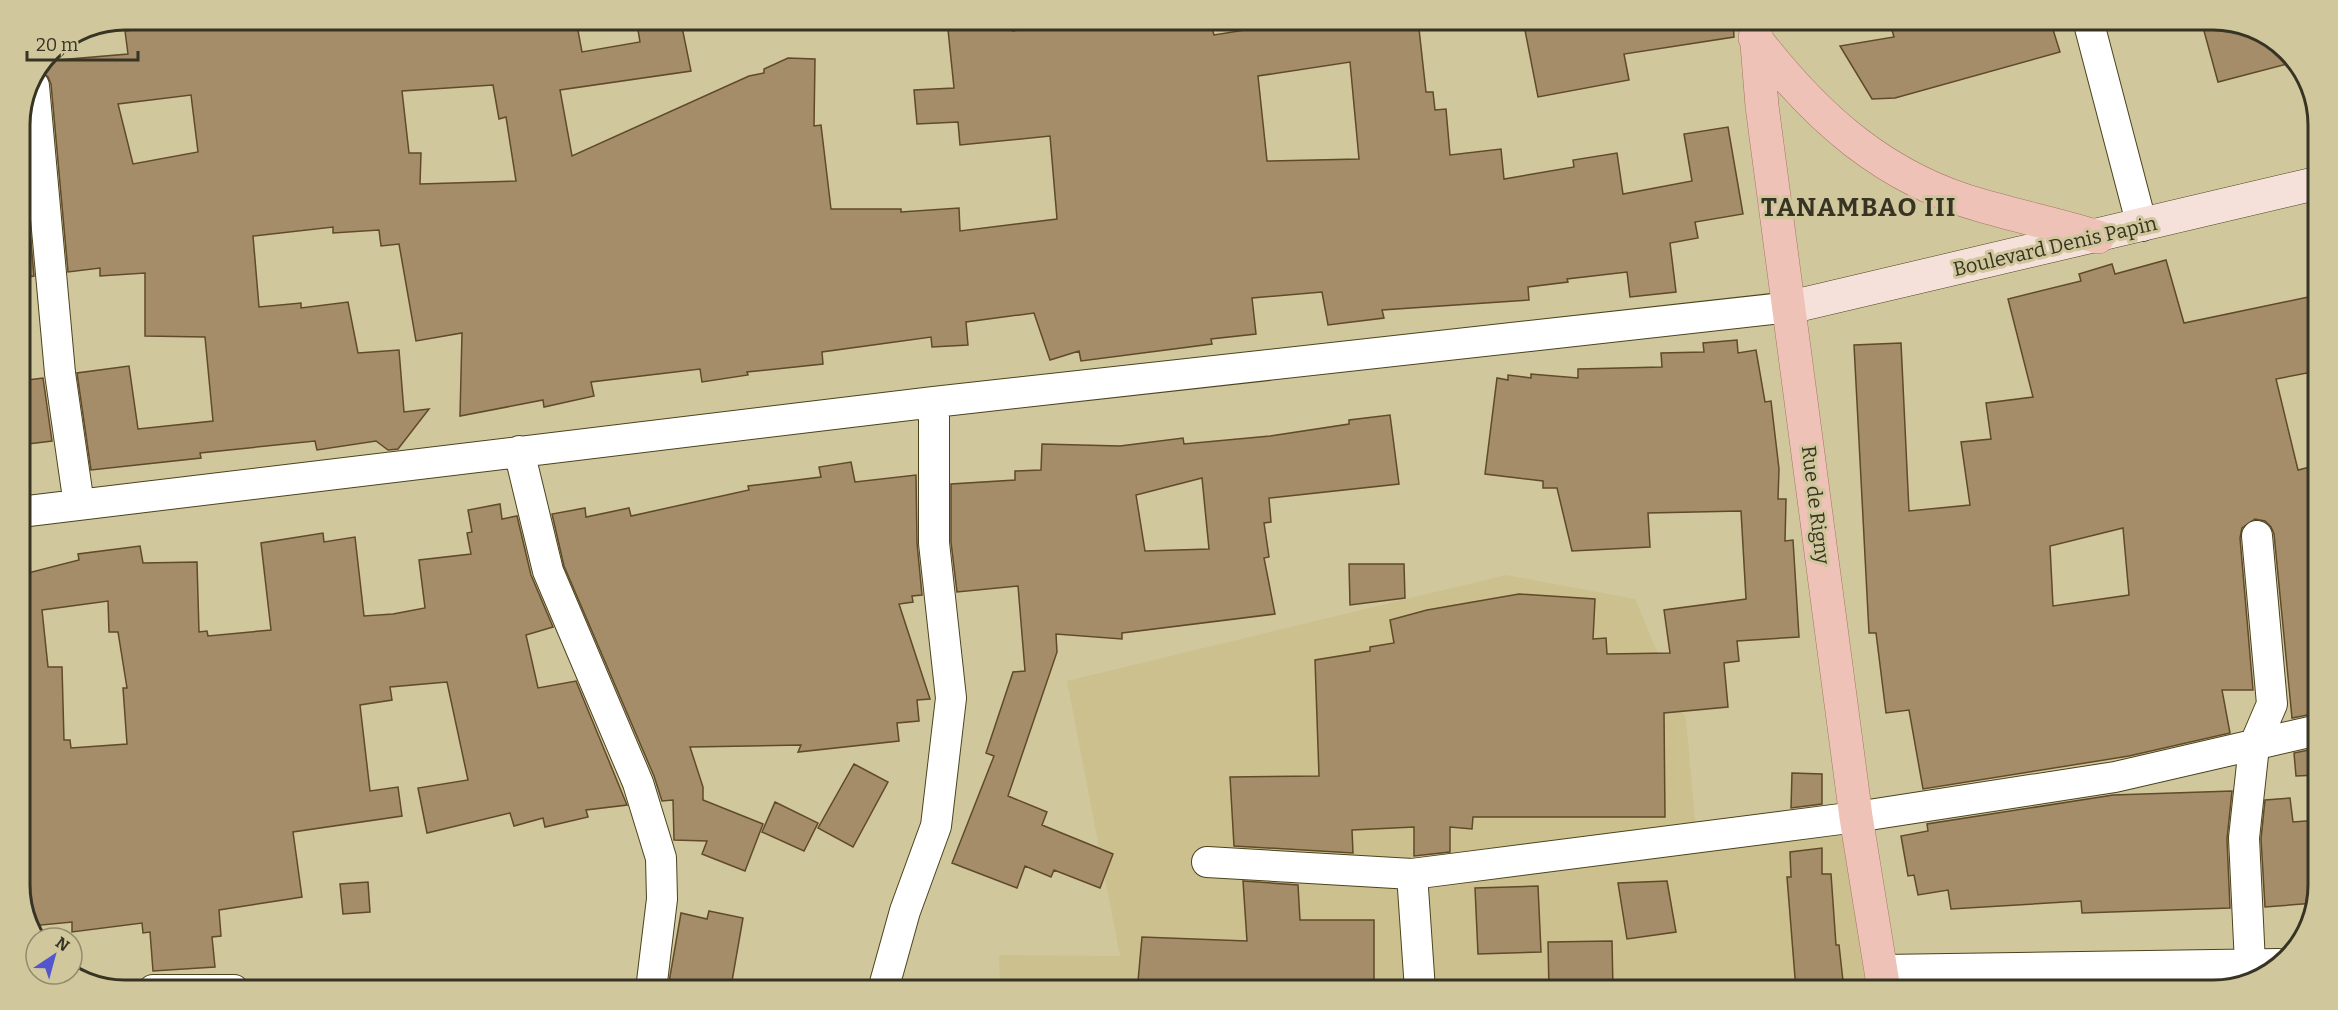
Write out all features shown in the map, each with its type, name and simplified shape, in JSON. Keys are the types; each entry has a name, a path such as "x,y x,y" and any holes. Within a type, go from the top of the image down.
{"main road":[{"name":"Rue de Rigny","path":"1755,30 1856,817 1883,980"},
{"path":"1756,30 1790,84 1823,116 1877,159 1928,186 1982,206 2038,218 2098,237"},
{"name":"Boulevard Denis Papin","path":"1791,307 2098,237 2308,185"}],"street":[{"path":"2091,30 2142,226"},
{"path":"35,95 60,373 79,504"},
{"path":"30,511 934,402 1791,307"},
{"path":"886,980 905,911 936,826 951,698 934,543 934,402"},
{"path":"519,451 548,572 638,783 661,858 662,899 652,980"},
{"path":"2250,964 2244,838 2254,746 2272,704 2257,536"},
{"path":"1207,862 1412,874 1856,817 2115,777 2308,732"},
{"path":"1412,874 1419,980"},
{"path":"1883,980 2266,964"}],"shaded area":[{"path":"1506,575 1635,599 1686,719 1696,831 1845,825 1865,980 1000,980 999,955 1120,956 1067,681"}],"building":[{"path":"133,30 578,30 582,52 640,42 638,30 683,30 691,71 560,90 572,156 749,76 764,73 764,69 788,58 815,59 814,126 821,125 831,209 901,209 901,212 959,208 960,231 1057,219 1050,136 960,145 958,122 917,124 914,90 954,88 948,30 1213,30 1214,35 1245,30 1419,30 1426,92 1433,92 1435,110 1446,109 1450,155 1501,149 1504,179 1574,167 1573,160 1617,153 1623,194 1692,181 1684,134 1728,127 1743,214 1695,222 1698,238 1670,243 1676,292 1630,297 1627,272 1567,279 1568,282 1528,287 1529,300 1382,310 1384,318 1328,325 1322,292 1252,298 1256,334 1211,339 1212,344 1081,361 1079,351 1050,360 1034,313 966,322 968,345 932,347 931,337 822,352 823,364 747,372 748,375 702,382 700,369 591,382 594,396 544,407 543,400 460,416 462,333 416,341 399,244 381,246 379,230 333,233 333,227 253,236 259,307 301,303 301,308 348,302 358,353 399,350 404,412 429,409 398,449 388,450 376,441 317,450 315,441 200,453 201,458 91,470 77,373 129,366 138,429 213,421 205,337 145,336 145,273 100,276 100,268 68,272 51,84 45,75 56,60 128,54 125,31","holes":["1350,62 1359,159 1267,161 1258,76","493,85 499,119 506,117 516,181 420,184 421,153 409,153 402,91","191,95 198,152 133,164 118,104"]},
{"path":"1525,30 1734,30 1734,37 1624,54 1629,80 1538,97"},
{"path":"1892,30 2053,30 2060,52 1895,98 1872,99 1840,46 1894,37"},
{"path":"2204,30 2232,32 2249,37 2276,54 2286,64 2218,82"},
{"path":"30,231 34,276 30,277"},
{"path":"2166,260 2184,323 2308,297 2308,373 2276,379 2298,470 2308,468 2308,715 2292,718 2274,534 2265,521 2255,519 2242,528 2240,538 2253,690 2222,690 2230,733 2129,756 1923,789 1909,710 1886,713 1876,633 1869,633 1854,345 1901,343 1909,511 1970,505 1961,442 1991,439 1986,403 2033,397 2008,299 2081,281 2079,274 2112,264 2115,274","holes":["2123,528 2129,595 2053,606 2050,546"]},
{"path":"1737,340 1738,353 1756,350 1765,402 1771,401 1779,469 1778,499 1786,499 1785,541 1793,540 1799,637 1737,641 1739,661 1724,663 1728,707 1664,713 1665,817 1473,817 1472,829 1450,827 1450,852 1414,856 1414,827 1352,830 1353,853 1234,846 1230,777 1319,776 1315,660 1370,651 1370,647 1394,643 1390,620 1427,610 1519,594 1595,599 1593,639 1606,638 1607,654 1670,653 1664,610 1746,599 1741,511 1648,513 1650,547 1572,551 1557,488 1543,488 1543,481 1485,474 1497,378 1508,380 1508,375 1531,378 1531,374 1578,378 1578,369 1662,367 1661,353 1704,352 1703,343"},
{"path":"43,378 52,441 30,444 30,380"},
{"path":"1390,415 1399,484 1269,498 1271,522 1264,523 1269,557 1264,558 1275,614 1122,633 1122,639 1056,634 1057,652 1008,796 1047,812 1042,825 1113,854 1100,888 1054,870 1051,877 1025,866 1017,888 952,863 994,756 986,753 1013,672 1025,671 1018,586 957,592 951,542 951,484 1015,480 1015,471 1041,470 1042,444 1120,446 1183,438 1184,444 1270,436 1349,424 1349,420","holes":["1202,478 1209,549 1145,551 1136,495"]},
{"path":"851,462 855,482 916,475 917,543 922,595 912,596 913,602 899,604 930,699 917,700 919,721 897,723 899,741 798,752 801,745 690,747 703,787 703,800 763,824 745,871 702,854 707,841 674,840 673,800 662,801 654,776 564,566 552,514 585,508 586,517 629,508 631,516 749,490 748,486 821,477 819,467"},
{"path":"500,504 502,519 517,516 531,575 553,627 526,635 538,688 576,681 627,805 586,810 588,817 545,827 543,818 514,826 510,813 427,833 418,788 468,780 447,682 390,687 392,700 360,705 370,791 398,787 402,816 293,832 302,897 219,910 221,936 212,937 215,967 153,971 150,932 143,933 142,923 84,930 84,926 72,926 72,922 39,925 30,891 30,572 79,560 78,554 140,546 143,563 197,562 199,632 207,631 208,636 271,630 261,543 323,533 324,542 355,537 364,616 425,608 419,560 471,554 467,533 472,532 468,510","holes":["108,601 109,632 118,632 127,688 123,688 127,744 71,748 70,740 64,740 62,667 48,667 42,610"]},
{"path":"1349,564 1404,564 1405,598 1350,605"},
{"path":"2308,750 2308,775 2296,776 2294,753"},
{"path":"854,764 888,782 853,847 818,828"},
{"path":"1792,773 1822,774 1822,804 1791,808"},
{"path":"2232,791 2227,839 2230,908 2082,913 2081,901 1951,909 1948,890 1918,895 1914,875 1908,876 1901,836 1928,831 1927,824 2113,795"},
{"path":"2290,798 2293,822 2308,821 2306,904 2265,907 2261,839 2265,800"},
{"path":"775,802 818,823 804,851 762,832"},
{"path":"1822,848 1822,874 1831,874 1836,945 1839,945 1843,980 1795,980 1787,877 1791,877 1790,852"},
{"path":"1243,881 1298,885 1300,920 1374,920 1374,980 1138,980 1142,937 1247,941"},
{"path":"1667,881 1676,932 1627,939 1618,883"},
{"path":"368,882 370,912 343,914 340,884"},
{"path":"1538,886 1541,952 1478,954 1475,888"},
{"path":"709,911 743,918 732,980 669,980 681,913 707,919"},
{"path":"1612,941 1613,980 1549,980 1548,942"}],"district":[{"name":"TANAMBAO III","path":"1859,207"}]}
